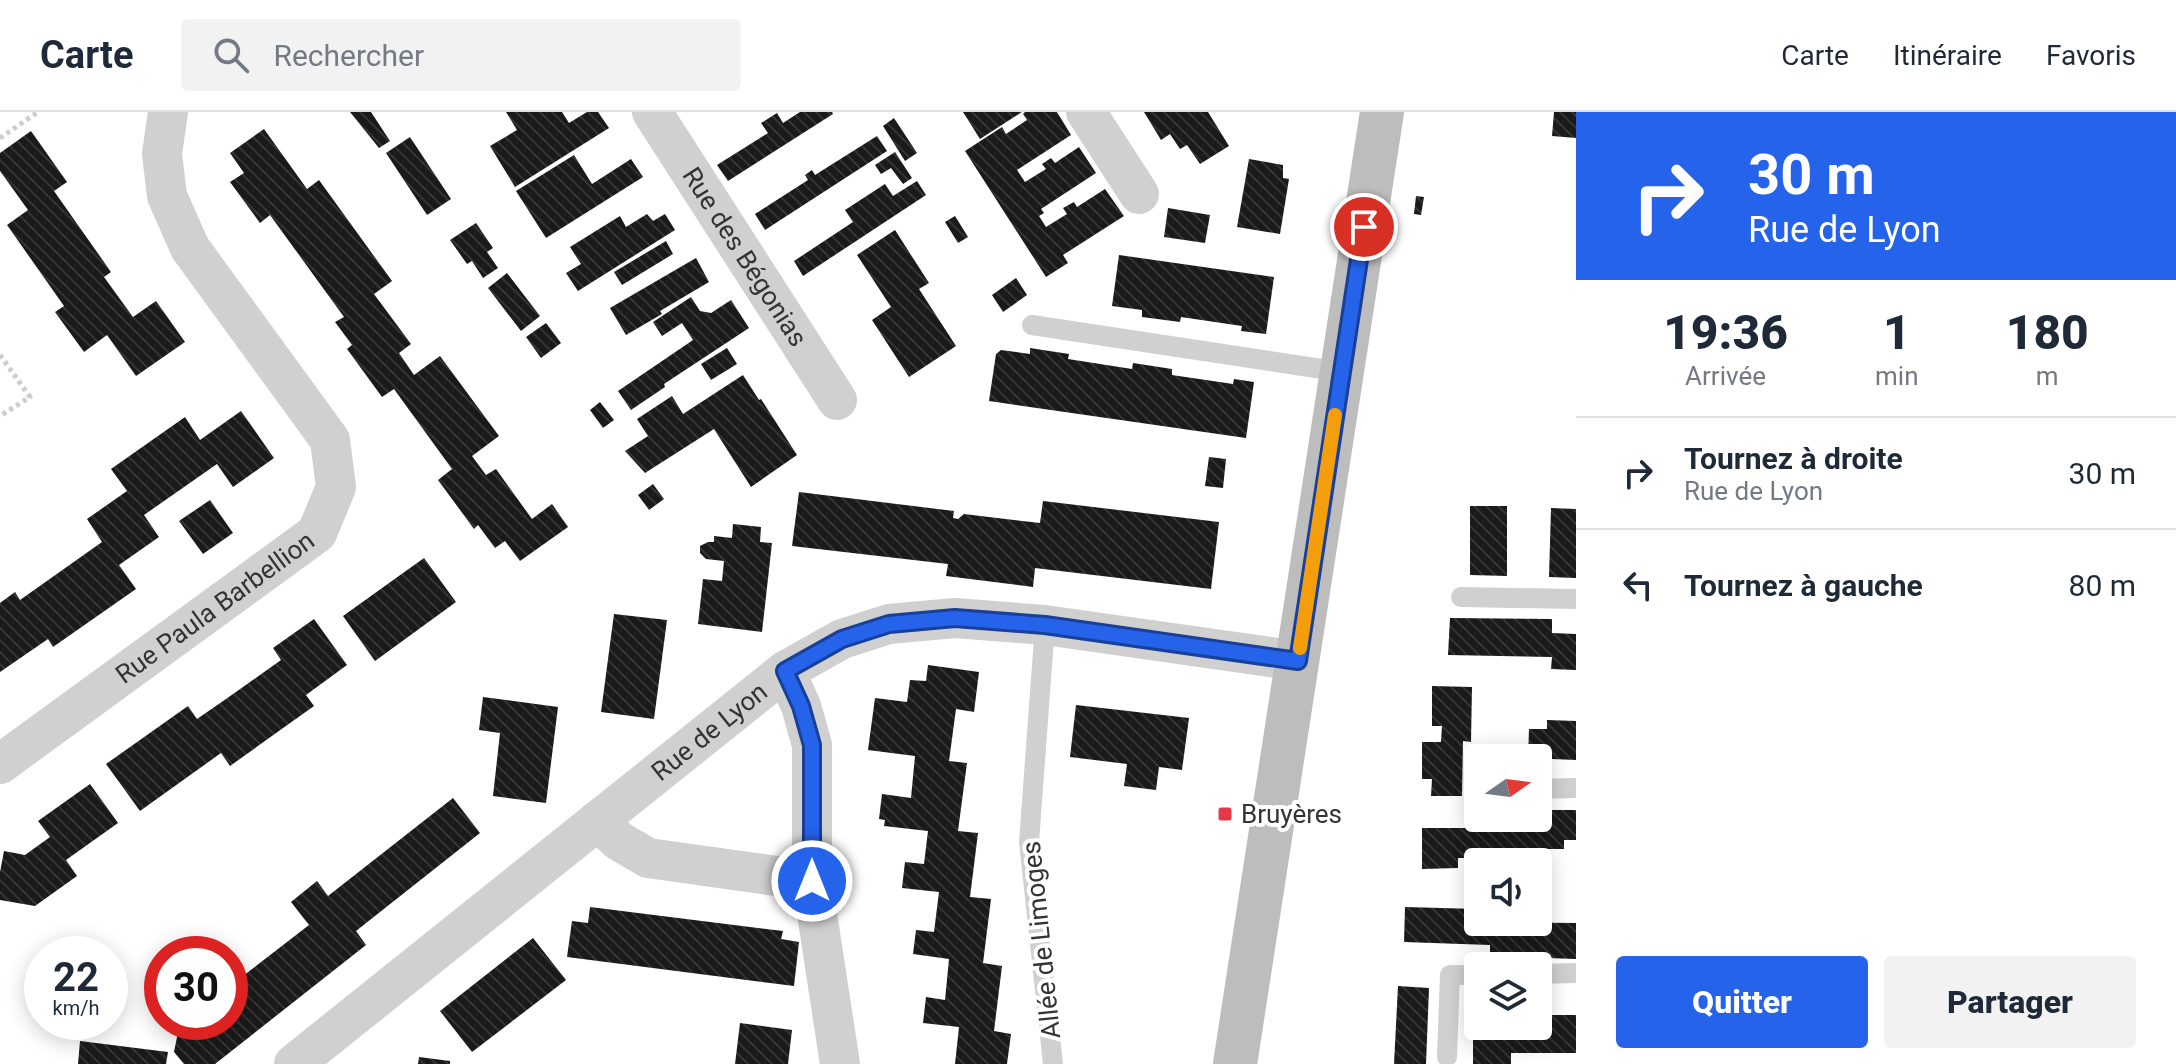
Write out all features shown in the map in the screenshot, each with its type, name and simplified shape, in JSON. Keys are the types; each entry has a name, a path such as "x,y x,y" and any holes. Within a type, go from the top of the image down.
{"main road":[{"path":"1235,1064 1382,112"}],"street":[{"name":"Rue Paula Barbellion","path":"0,764 317,533 336,487 330,440 190,248 167,196 162,154 168,112"},
{"path":"1086,112 1139,194"},
{"name":"Rue des Bégonias","path":"666,117 837,400"},
{"name":"Rue de Lyon","path":"294,1064 785,671 842,639 889,624 955,618 1045,625 1298,661"},
{"path":"785,671 801,706 812,745 812,881 840,1064"},
{"path":"597,821 619,841 648,858 812,881"}],"lane":[{"path":"1032,325 1342,372"},
{"path":"1461,597 1576,599"},
{"name":"Allée de Limoges","path":"1045,625 1029,842 1053,1064"},
{"path":"1552,789 1576,788"},
{"path":"1552,974 1576,973"},
{"path":"1447,1057 1450,975 1464,975"}],"path":[{"path":"0,138 38,112"},
{"path":"0,355 30,397 0,416"}],"building":[{"path":"350,112 371,112 390,141 379,148"},
{"path":"506,112 562,112 569,123 587,112 598,112 609,128 515,187 490,146 517,130"},
{"path":"800,112 833,114 728,181 717,165 768,133 761,123 777,113 783,123"},
{"path":"963,112 1022,112 980,139"},
{"path":"1057,112 1071,135 1017,170 1025,182 1046,169 1042,164 1051,158 1055,163 1079,147 1096,173 1041,209 1044,213 1039,216 1046,227 1067,214 1063,208 1074,202 1077,207 1105,189 1124,216 1063,255 1068,263 1046,277 965,151 1002,127 1006,134 1027,120 1023,114"},
{"path":"1144,112 1208,112 1229,146 1200,164 1187,145 1180,149 1170,134 1161,140"},
{"path":"1554,112 1576,112 1576,138 1552,136"},
{"path":"894,118 917,153 905,161 883,126"},
{"path":"264,129 307,189 319,180 392,281 374,294 411,344 399,353 414,375 440,356 499,436 472,456 486,475 496,469 532,519 552,504 568,527 520,561 505,541 495,548 478,525 474,529 438,480 452,469 394,389 382,397 347,349 352,345 335,322 344,317 270,215 260,223 230,182 244,173 230,153"},
{"path":"31,131 67,182 54,191 111,272 104,277 133,317 156,301 185,342 136,376 107,335 84,352 55,312 64,306 7,225 28,210 0,171 0,153"},
{"path":"877,136 887,151 765,230 755,214 808,180 805,175 812,170 815,175"},
{"path":"410,137 451,199 427,215 386,153"},
{"path":"895,152 912,178 903,184 891,168 881,174 875,165"},
{"path":"574,155 592,184 631,159 643,177 546,238 516,191"},
{"path":"1249,159 1283,165 1283,178 1289,179 1280,234 1237,227"},
{"path":"917,181 926,195 803,276 794,261 853,222 845,210 885,184 893,196"},
{"path":"1416,196 1424,197 1421,215 1414,214"},
{"path":"1168,208 1210,215 1205,243 1164,237"},
{"path":"647,214 653,221 665,214 675,230 578,291 566,273 581,264 570,247 620,216 626,227"},
{"path":"955,216 968,237 958,243 945,222"},
{"path":"476,223 493,248 487,252 498,268 483,278 472,261 467,264 450,240"},
{"path":"895,230 929,283 919,289 956,346 909,377 872,320 891,307 857,255"},
{"path":"666,241 673,254 622,285 614,272"},
{"path":"1119,255 1274,277 1266,334 1241,331 1242,326 1181,317 1180,322 1142,317 1142,310 1112,306"},
{"path":"696,258 709,282 626,335 610,308"},
{"path":"507,273 540,316 521,331 488,288"},
{"path":"1016,278 1027,295 1003,312 992,295"},
{"path":"691,297 700,311 711,313 731,300 749,328 664,384 665,387 631,410 618,391 693,340 682,323 662,336 653,322"},
{"path":"546,323 561,343 541,358 526,337"},
{"path":"727,348 737,364 711,380 701,364"},
{"path":"1030,348 1069,354 1068,359 1132,369 1133,363 1172,369 1172,375 1233,384 1234,379 1254,382 1246,438 989,401 996,354 1001,350 1030,354"},
{"path":"743,375 797,455 751,487 714,429 645,473 625,451 648,436 637,419 672,396 683,414"},
{"path":"600,402 614,420 603,428 590,410"},
{"path":"241,411 274,458 233,487 217,464 144,515 159,537 119,565 136,589 53,647 48,639 0,672 0,603 15,592 20,600 102,542 87,519 127,491 111,469 185,417 200,440"},
{"path":"1209,457 1226,459 1223,488 1205,486"},
{"path":"653,484 664,499 649,510 638,495"},
{"path":"799,492 954,511 953,518 958,519 964,514 1040,523 1043,501 1219,522 1211,589 1035,568 1033,587 946,576 948,564 792,546"},
{"path":"210,500 233,533 203,554 179,521"},
{"path":"1470,506 1507,506 1507,576 1470,575"},
{"path":"1551,508 1576,509 1576,578 1549,577"},
{"path":"733,524 761,527 760,542 772,543 762,632 698,624 703,579 722,581 724,561 706,559 700,553 700,546 714,542 714,536 732,538"},
{"path":"424,558 456,602 375,661 343,616"},
{"path":"614,614 667,620 654,719 601,712"},
{"path":"1450,618 1552,619 1552,633 1576,634 1576,670 1551,669 1552,657 1448,655"},
{"path":"314,619 347,665 306,695 314,706 230,766 221,753 140,811 106,764 188,706 197,719 226,699 281,660 273,648"},
{"path":"928,665 979,672 974,712 956,709 949,761 967,763 958,831 978,833 970,897 991,899 983,963 1002,966 994,1031 1011,1034 1007,1064 955,1064 959,1027 923,1023 926,997 945,1000 949,959 913,954 916,930 934,932 939,892 902,888 905,862 924,864 928,831 884,826 885,820 879,819 882,794 911,798 915,756 868,750 875,698 907,702 910,680 926,681"},
{"path":"1432,686 1472,687 1471,742 1463,741 1462,796 1431,796 1432,779 1422,779 1422,742 1441,742 1442,726 1432,726"},
{"path":"483,697 558,707 546,803 493,796 500,733 479,730"},
{"path":"1076,705 1189,718 1182,770 1159,767 1156,790 1124,786 1127,764 1070,757"},
{"path":"1547,720 1576,721 1576,760 1552,759 1552,744 1528,744 1529,729 1547,729"},
{"path":"90,784 118,823 66,860 77,876 35,906 0,900 4,851 25,855 50,837 38,821"},
{"path":"453,798 480,833 356,931 366,945 248,1038 248,972 309,925 291,902 317,881 328,896"},
{"path":"1552,810 1576,810 1576,840 1564,840 1564,849 1464,848 1464,858 1458,858 1458,868 1422,869 1422,828 1464,828 1464,832 1552,832"},
{"path":"590,907 783,931 781,939 799,942 794,986 567,957 572,921 588,923"},
{"path":"1405,907 1464,909 1464,936 1552,936 1552,923 1576,923 1576,959 1552,958 1552,952 1490,952 1490,945 1404,942"},
{"path":"533,938 566,980 472,1052 440,1011"},
{"path":"1398,986 1429,988 1426,1064 1394,1064"},
{"path":"1552,1015 1576,1015 1576,1053 1511,1053 1511,1064 1473,1064 1473,1040 1552,1040"},
{"path":"740,1023 792,1030 788,1064 735,1064"},
{"path":"176,1040 245,1040 215,1064 184,1064 174,1052"},
{"path":"80,1041 168,1052 166,1064 78,1064"},
{"path":"419,1057 450,1061 450,1064 418,1064"}],"slow traffic":[{"path":"1300,648 1335,415"}],"place":[{"name":"Bruyères","path":"1225,814"}],"route":[{"path":"812,881 812,745 801,706 785,671 842,639 889,624 955,618 1045,625 1298,661 1364,227"}]}
